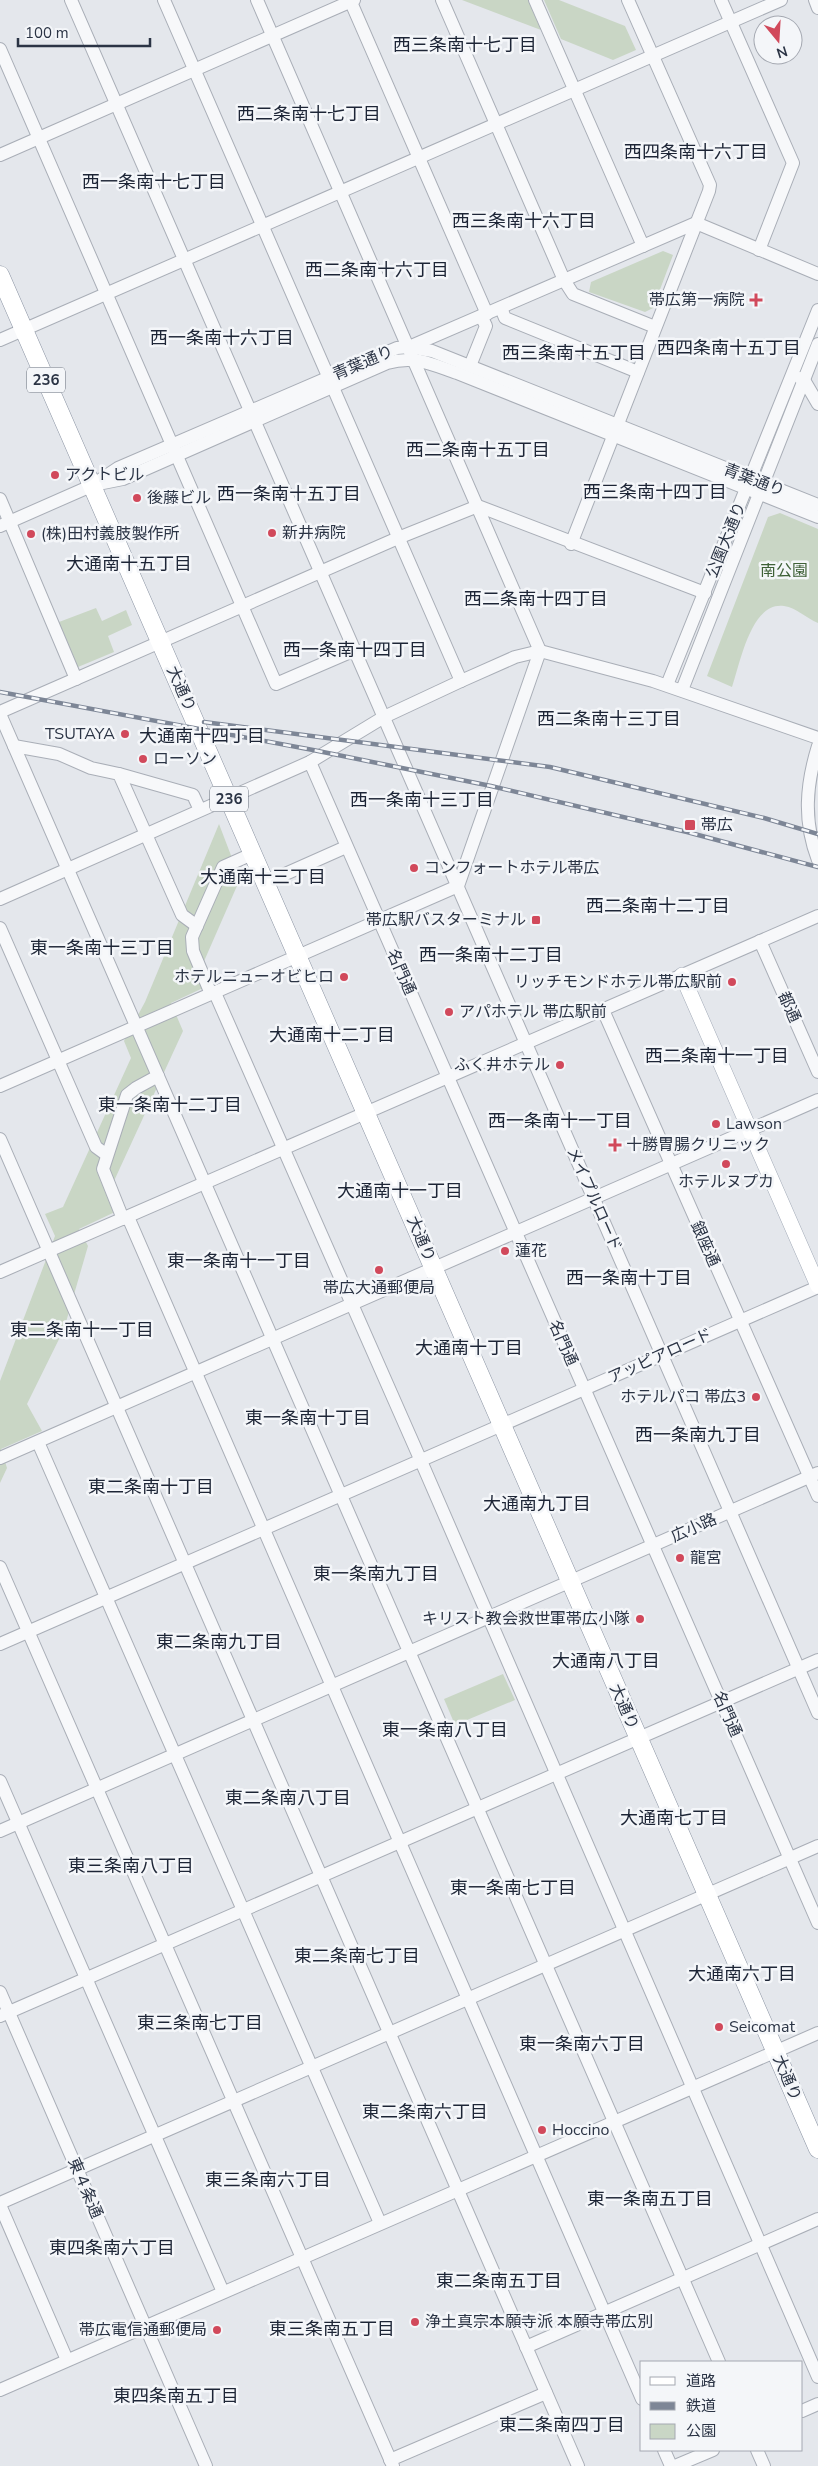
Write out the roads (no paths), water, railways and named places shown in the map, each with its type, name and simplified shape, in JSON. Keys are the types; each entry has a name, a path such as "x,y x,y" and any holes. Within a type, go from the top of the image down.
{"highway":[{"name":"大通り","path":"0,275 818,2149"}],"main road":[{"path":"682,975 818,1287"}],"street":[{"name":"メイプルロード","path":"71,0 818,1713"},
{"path":"164,0 460,681"},
{"path":"0,1086 458,886 540,651 257,0"},
{"path":"442,0 564,280 573,294 655,326"},
{"path":"535,0 643,246"},
{"path":"571,544 710,186 628,0"},
{"path":"721,0 793,163 759,250"},
{"path":"0,340 782,0"},
{"path":"815,0 818,8"},
{"path":"0,155 352,1 484,315 486,326 470,366"},
{"path":"0,49 276,684 355,650"},
{"path":"412,353 484,315 696,223 818,274"},
{"path":"501,308 505,318 638,372"},
{"name":"公園大通り","path":"682,690 755,486 792,374 818,310"},
{"name":"公園大通り","path":"667,686 705,594 804,380 818,344"},
{"name":"青葉通り","path":"5,524 91,486 118,468 175,450 331,383 397,348 412,353 432,351 615,430 755,486 818,505"},
{"path":"412,353 457,373 615,430"},
{"path":"792,374 804,380 818,404"},
{"path":"755,486 818,517"},
{"path":"0,499 5,524 76,679"},
{"path":"705,594 571,544 478,506 398,538 0,713 719,2361"},
{"path":"0,899 310,762 384,717 460,681 515,658 540,651 682,690 818,738"},
{"path":"14,746 59,754 91,768 120,774 193,795 200,810"},
{"path":"818,746 807,792 806,814 818,860"},
{"name":"名門通","path":"310,762 583,1390 818,1923"},
{"path":"120,774 182,915 197,926"},
{"path":"265,883 346,847"},
{"path":"252,854 223,867 192,937 193,952 283,1149 421,1461 818,2378"},
{"path":"0,1272 818,916"},
{"path":"0,928 96,1147 108,1155"},
{"name":"都通","path":"760,941 818,1072"},
{"name":"銀座通","path":"603,1010 739,1320 814,1475 818,1496"},
{"path":"158,1076 127,1095 103,1169 195,1373 398,1843 640,2394"},
{"path":"0,1458 818,1100"},
{"path":"0,1139 578,2466"},
{"name":"アッピアロード","path":"0,1644 818,1287"},
{"path":"38,1442 380,2223"},
{"name":"広小路","path":"0,1831 814,1475"},
{"path":"0,1567 392,2463 546,2393"},
{"path":"4,2014 818,1660"},
{"path":"0,1781 223,2292"},
{"path":"67,2360 0,2204 76,2168 154,2136 818,1846"},
{"name":"東４条通","path":"0,1992 4,2014 76,2168 206,2466"},
{"path":"0,2390 818,2033"},
{"path":"526,2347 818,2219"},
{"path":"803,2411 818,2404"},
{"path":"664,2451 671,2466"},
{"path":"675,2466 711,2451"},
{"path":"757,2451 764,2466"}],"railway":[{"path":"0,692 313,750 491,786 687,832 818,867"},
{"path":"204,722 550,767 764,818 818,834"}],"place":[{"name":"帯広第一病院","path":"756,300"},
{"name":"アクトビル","path":"55,475"},
{"name":"後藤ビル","path":"137,498"},
{"name":"新井病院","path":"272,533"},
{"name":"(株)田村義肢製作所","path":"31,534"},
{"name":"TSUTAYA","path":"125,734"},
{"name":"ローソン","path":"143,759"},
{"name":"帯広","path":"690,825"},
{"name":"コンフォートホテル帯広","path":"414,868"},
{"name":"帯広駅バスターミナル","path":"536,920"},
{"name":"ホテルニューオビヒロ","path":"344,977"},
{"name":"リッチモンドホテル帯広駅前","path":"732,982"},
{"name":"アパホテル 帯広駅前","path":"449,1012"},
{"name":"ふく井ホテル","path":"560,1065"},
{"name":"Lawson","path":"716,1124"},
{"name":"十勝胃腸クリニック","path":"615,1145"},
{"name":"ホテルヌプカ","path":"726,1164"},
{"name":"蓮花","path":"505,1251"},
{"name":"帯広大通郵便局","path":"379,1270"},
{"name":"ホテルパコ 帯広3","path":"756,1397"},
{"name":"龍宮","path":"680,1558"},
{"name":"キリスト教会救世軍帯広小隊","path":"640,1619"},
{"name":"Seicomat","path":"719,2027"},
{"name":"Hoccino","path":"542,2130"},
{"name":"浄土真宗本願寺派 本願寺帯広別","path":"415,2322"},
{"name":"帯広電信通郵便局","path":"217,2330"}],"district":[{"name":"西三条南十七丁目","path":"465,45"},
{"name":"西二条南十七丁目","path":"309,114"},
{"name":"西四条南十六丁目","path":"696,152"},
{"name":"西一条南十七丁目","path":"154,182"},
{"name":"西三条南十六丁目","path":"524,221"},
{"name":"西二条南十六丁目","path":"377,270"},
{"name":"西一条南十六丁目","path":"222,338"},
{"name":"西四条南十五丁目","path":"729,348"},
{"name":"西三条南十五丁目","path":"574,353"},
{"name":"西二条南十五丁目","path":"478,450"},
{"name":"西三条南十四丁目","path":"655,492"},
{"name":"西一条南十五丁目","path":"289,494"},
{"name":"大通南十五丁目","path":"129,564"},
{"name":"西二条南十四丁目","path":"536,599"},
{"name":"西一条南十四丁目","path":"355,650"},
{"name":"西二条南十三丁目","path":"609,719"},
{"name":"大通南十四丁目","path":"202,736"},
{"name":"西一条南十三丁目","path":"422,800"},
{"name":"大通南十三丁目","path":"263,877"},
{"name":"西二条南十二丁目","path":"658,906"},
{"name":"東一条南十三丁目","path":"102,948"},
{"name":"西一条南十二丁目","path":"491,955"},
{"name":"大通南十二丁目","path":"332,1035"},
{"name":"西二条南十一丁目","path":"717,1056"},
{"name":"東一条南十二丁目","path":"170,1105"},
{"name":"西一条南十一丁目","path":"560,1121"},
{"name":"大通南十一丁目","path":"400,1191"},
{"name":"東一条南十一丁目","path":"239,1261"},
{"name":"西一条南十丁目","path":"629,1278"},
{"name":"東二条南十一丁目","path":"82,1330"},
{"name":"大通南十丁目","path":"469,1348"},
{"name":"東一条南十丁目","path":"308,1418"},
{"name":"西一条南九丁目","path":"698,1435"},
{"name":"東二条南十丁目","path":"151,1487"},
{"name":"大通南九丁目","path":"537,1504"},
{"name":"東一条南九丁目","path":"376,1574"},
{"name":"東二条南九丁目","path":"219,1642"},
{"name":"大通南八丁目","path":"606,1661"},
{"name":"東一条南八丁目","path":"445,1730"},
{"name":"東二条南八丁目","path":"288,1798"},
{"name":"大通南七丁目","path":"674,1818"},
{"name":"東三条南八丁目","path":"131,1866"},
{"name":"東一条南七丁目","path":"513,1888"},
{"name":"東二条南七丁目","path":"357,1956"},
{"name":"大通南六丁目","path":"742,1974"},
{"name":"東三条南七丁目","path":"200,2023"},
{"name":"東一条南六丁目","path":"582,2044"},
{"name":"東二条南六丁目","path":"425,2112"},
{"name":"東三条南六丁目","path":"268,2180"},
{"name":"東一条南五丁目","path":"650,2199"},
{"name":"東四条南六丁目","path":"112,2248"},
{"name":"東二条南五丁目","path":"499,2281"},
{"name":"東三条南五丁目","path":"332,2329"},
{"name":"東四条南五丁目","path":"176,2396"},
{"name":"東二条南四丁目","path":"562,2425"}],"park label":[{"name":"南公園","path":"784,571"}]}
